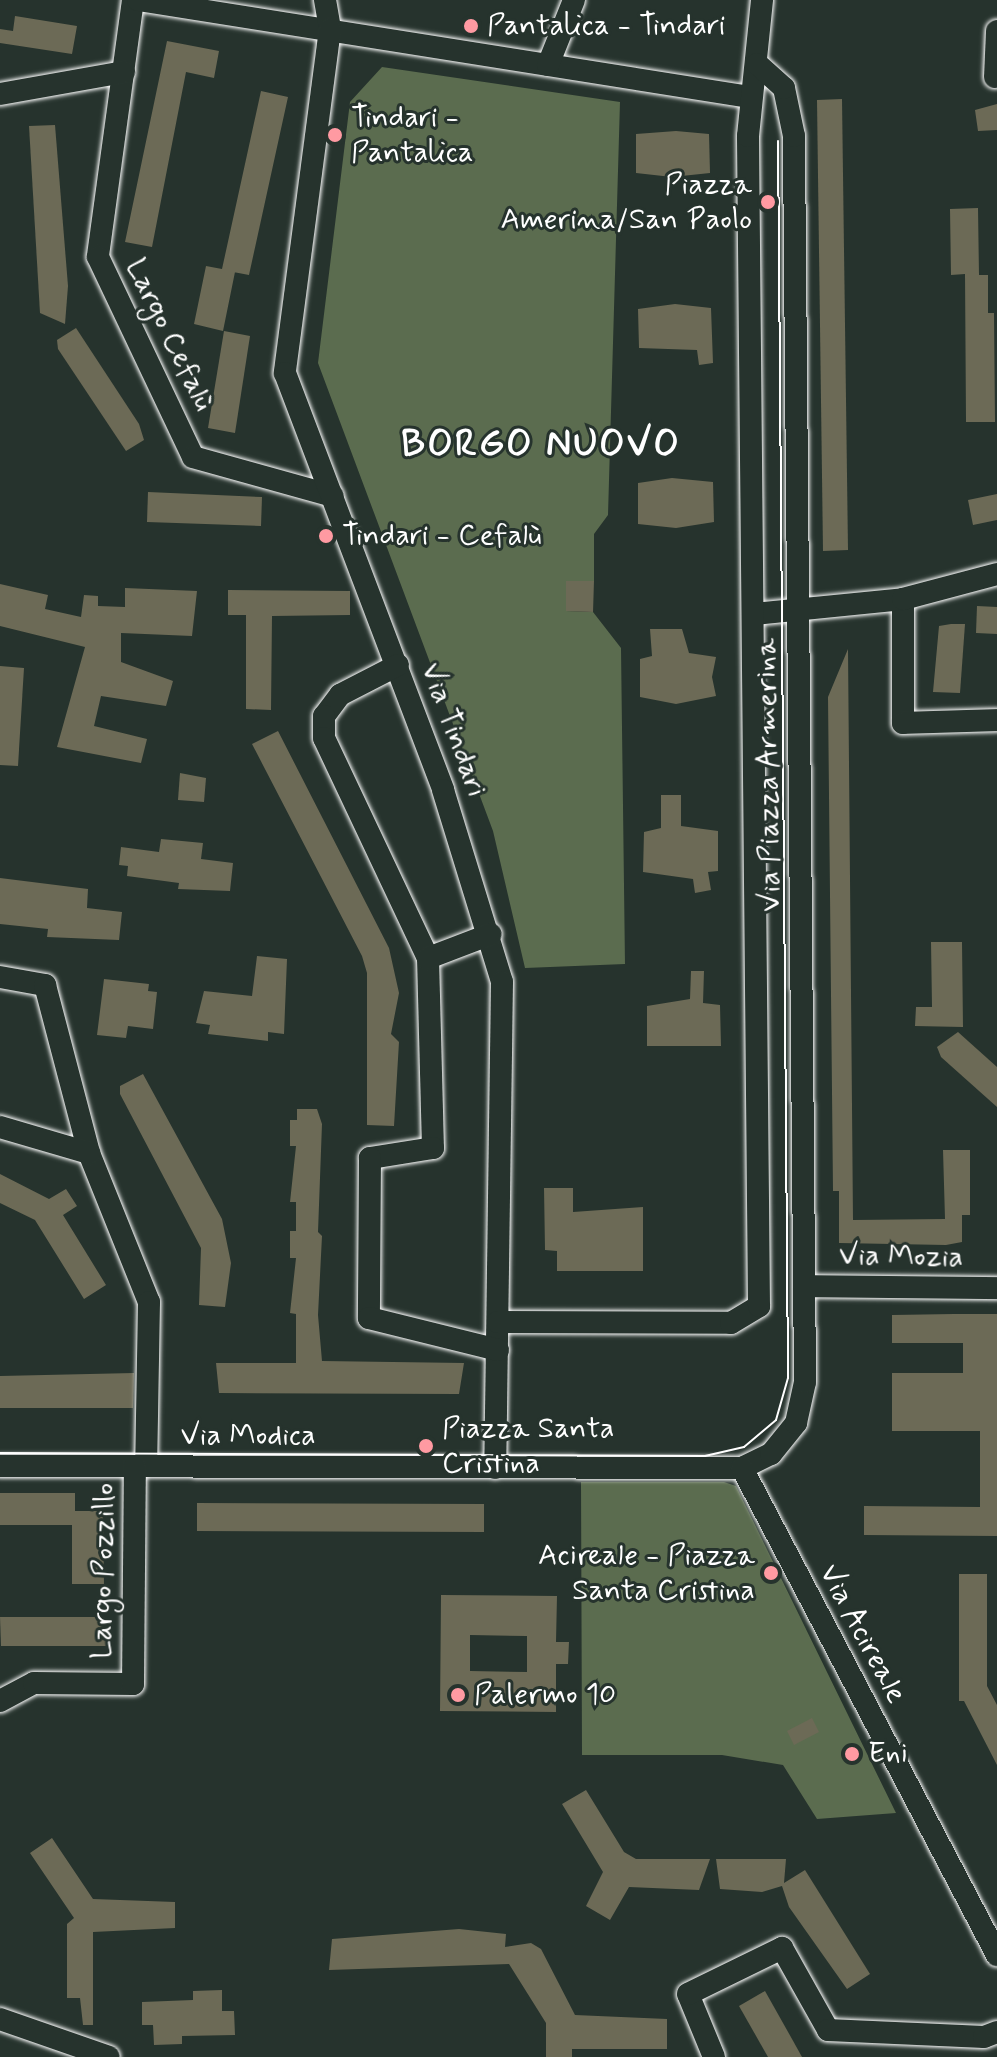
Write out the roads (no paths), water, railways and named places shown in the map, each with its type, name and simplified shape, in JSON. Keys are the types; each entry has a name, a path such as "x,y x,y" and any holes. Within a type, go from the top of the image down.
{"street":[{"path":"135,0 257,9 330,29 750,97"},
{"name":"Largo Cefalù","path":"135,0 98,257 193,457 333,496"},
{"name":"Via Tindari","path":"325,0 330,29 285,373 398,665 491,934 502,982 495,1468"},
{"path":"548,65 574,0"},
{"name":"Via Piazza Armerina","path":"498,1322 710,1323 746,1318 759,1306 762,1287 750,97 757,64 762,0"},
{"path":"995,77 997,31"},
{"name":"Via Piazza Armerina","path":"742,1468 771,1454 787,1440 803,1406 794,136 784,88 757,64"},
{"path":"0,94 124,72"},
{"path":"754,614 797,613 903,599 997,574"},
{"path":"903,599 903,723 997,720"},
{"path":"398,665 340,695 324,716 324,738 428,958 433,1148 370,1158 369,1318 498,1350"},
{"path":"428,958 491,934"},
{"path":"0,977 45,985 89,1153 149,1302 141,1466"},
{"path":"0,1127 89,1153"},
{"name":"Via Mozia","path":"804,1286 997,1288"},
{"name":"Via Modica","path":"0,1466 495,1468"},
{"name":"Largo Pozzillo","path":"0,1701 34,1683 133,1684 141,1466"},
{"path":"495,1468 742,1468"},
{"name":"Via Acireale","path":"742,1468 997,1955"},
{"path":"714,2057 688,1994 782,1948 828,2030 984,2037 997,2032"},
{"path":"0,2019 109,2057"}],"tram line":[{"path":"0,1453 705,1456 744,1447 776,1420 788,1378 778,141"}],"place":[{"name":"Pantalica - Tindari","path":"471,26"},
{"name":"Tindari - Pantalica","path":"335,135"},
{"name":"Piazza Amerina/San Paolo","path":"768,202"},
{"name":"Tindari - Cefalù","path":"326,536"},
{"name":"Piazza Santa Cristina","path":"426,1446"},
{"name":"Acireale - Piazza Santa Cristina","path":"771,1573"},
{"name":"Palermo 10","path":"458,1695"},
{"name":"Eni","path":"852,1754"}],"district":[{"name":"BORGO NUOVO","path":"541,445"}]}
